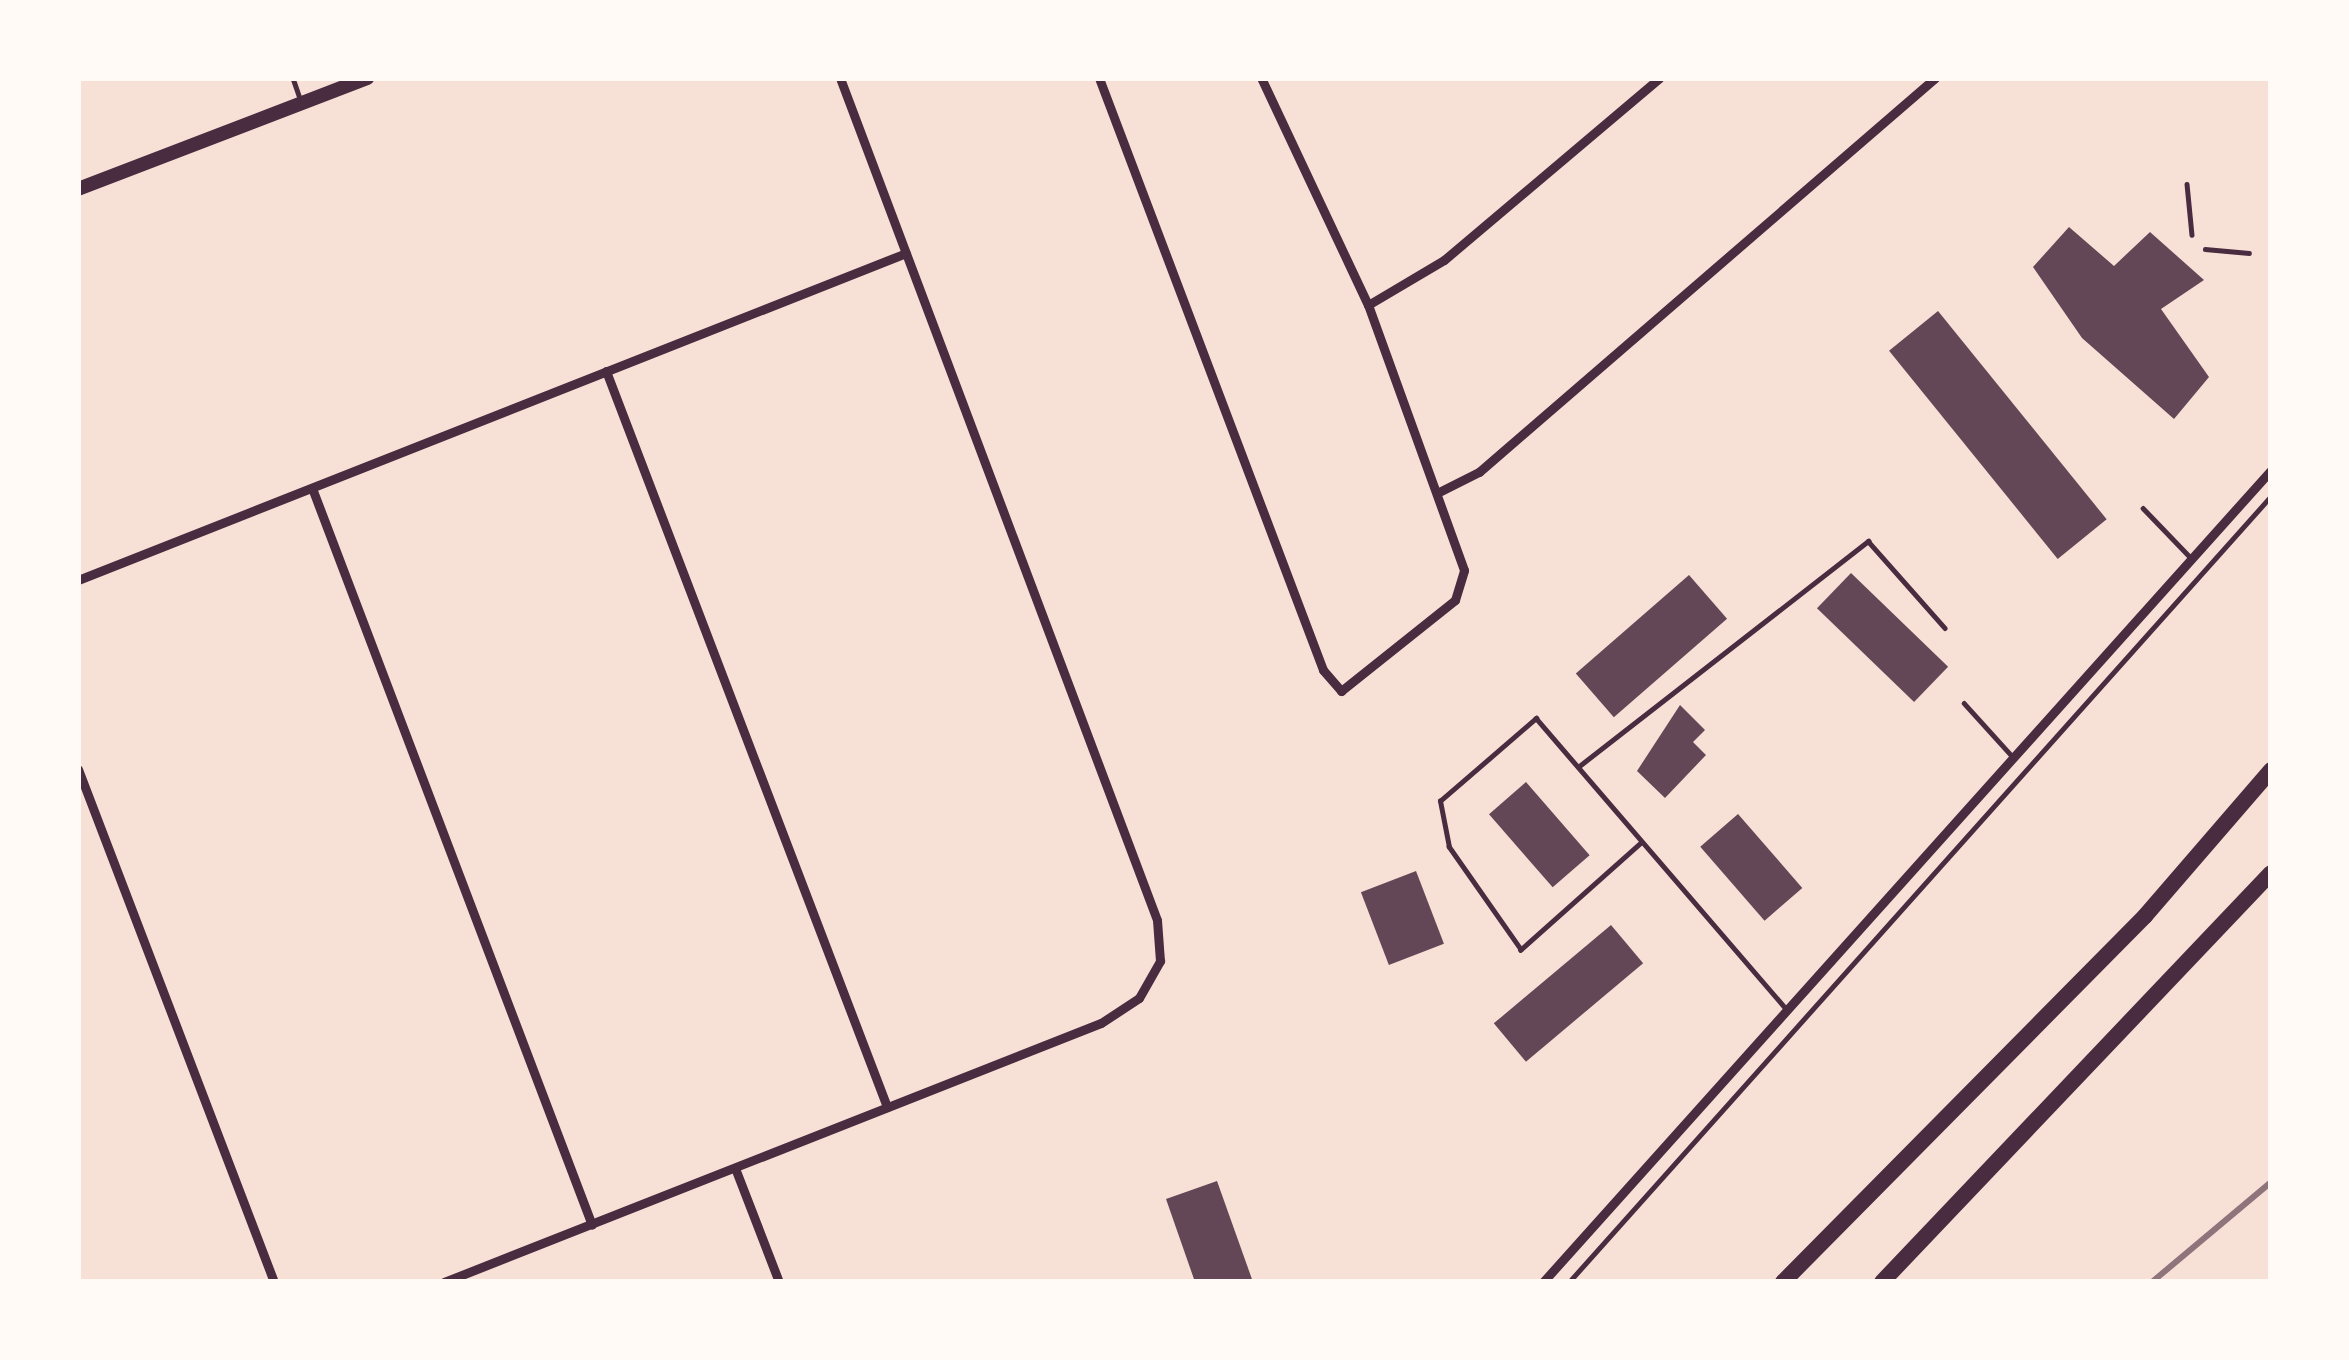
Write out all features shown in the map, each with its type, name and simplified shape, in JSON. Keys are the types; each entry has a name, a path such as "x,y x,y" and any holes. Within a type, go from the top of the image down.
{"highway":[{"path":"2245,799 2271,760"},
{"path":"1783,1282 2271,770"},
{"path":"1882,1282 2271,873"},
{"path":"2220,931 2271,886"}],"main road":[{"path":"78,189 302,103 332,84 367,78"}],"street":[{"path":"444,1282 1114,1017 1149,987 1162,947 840,78"},
{"path":"1100,78 1333,688 1359,681 1461,591 1439,492 1368,305 1262,78"},
{"path":"1368,305 1444,260 1659,78"},
{"path":"1439,492 1479,472 1935,78"},
{"path":"78,580 907,254"},
{"path":"606,371 887,1106"},
{"path":"1543,1282 2271,470"},
{"path":"312,488 592,1225"},
{"path":"78,769 274,1282"},
{"path":"735,1168 779,1282"}],"lane":[{"path":"293,78 302,103"},
{"path":"2187,184 2192,235"},
{"path":"2205,249 2249,254"},
{"path":"2143,508 2192,559"},
{"path":"1578,767 1868,541 1945,628"},
{"path":"1964,703 2014,757"},
{"path":"1641,843 1521,950 1450,847 1440,801 1536,718 1788,1010"}],"path":[{"path":"1569,1282 2271,496"}],"building":[{"path":"2069,227 2114,266 2150,232 2204,280 2161,309 2209,377 2174,419 2082,338 2033,267"},
{"path":"1938,311 2107,519 2058,559 1889,351"},
{"path":"1851,573 1948,667 1914,702 1817,608"},
{"path":"1689,575 1727,619 1614,717 1576,673"},
{"path":"1680,705 1705,730 1693,742 1706,755 1665,798 1637,771"},
{"path":"1526,782 1590,855 1553,887 1489,814"},
{"path":"1738,814 1802,888 1765,921 1700,847"},
{"path":"1416,871 1444,944 1389,965 1361,892"},
{"path":"1611,925 1643,963 1526,1062 1494,1023"},
{"path":"1217,1181 1253,1282 1195,1282 1166,1199"}],"railway":[{"path":"2152,1282 2271,1182"}]}
